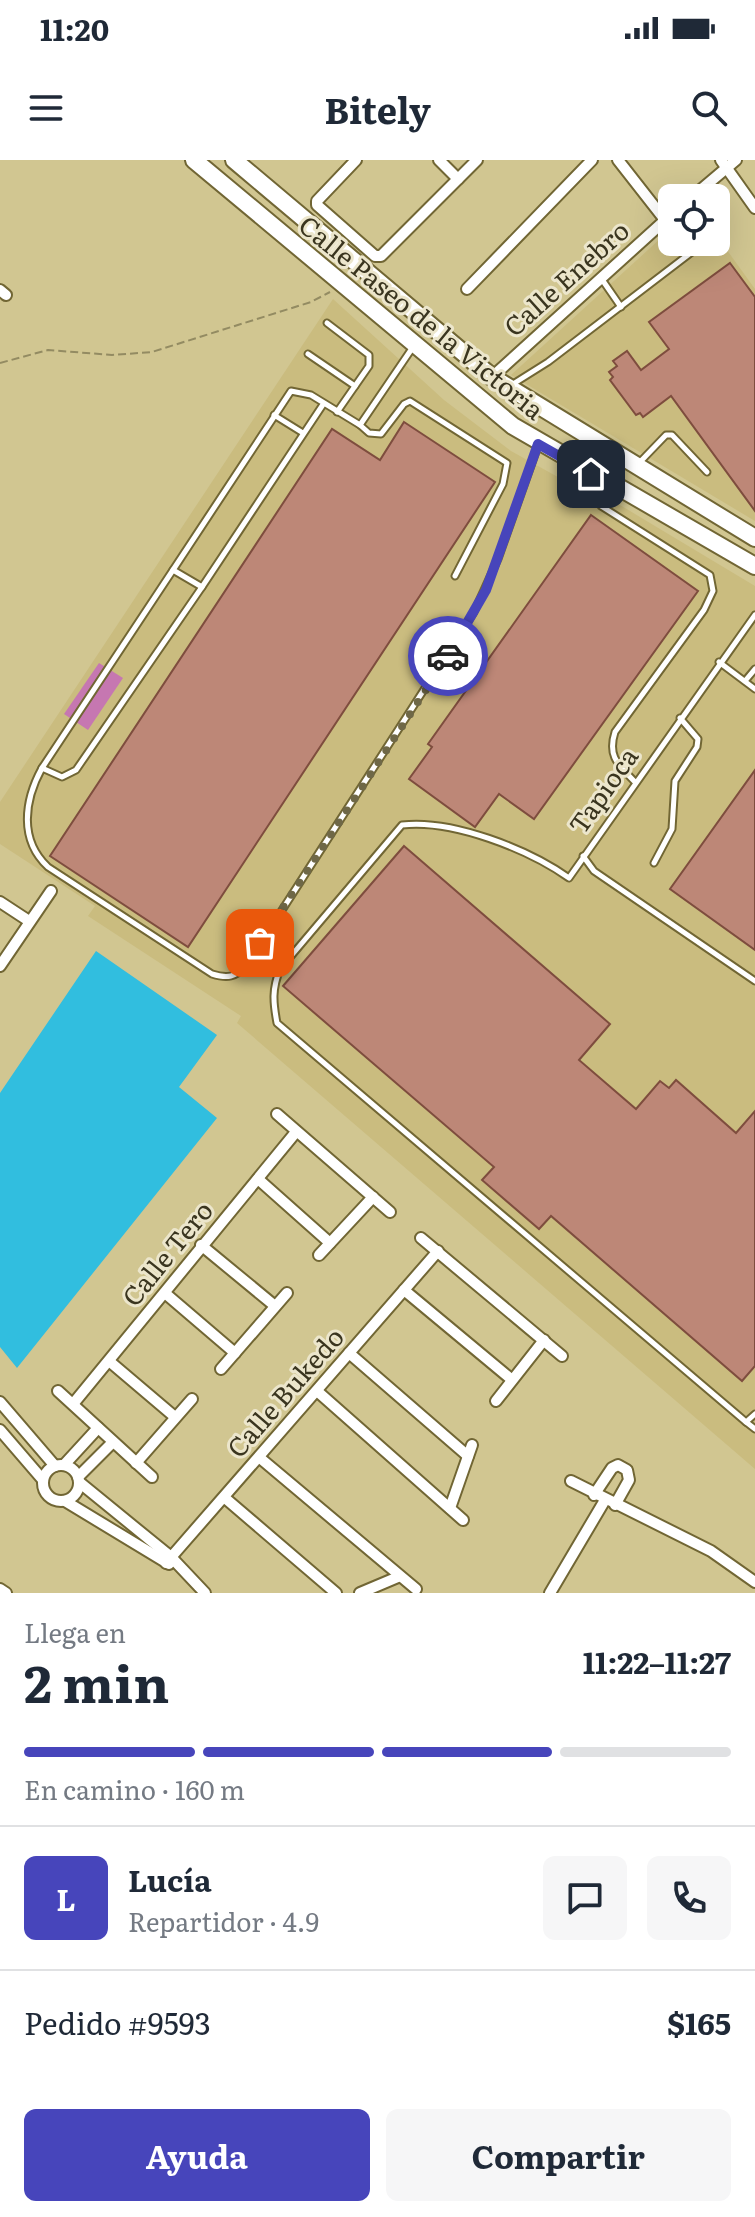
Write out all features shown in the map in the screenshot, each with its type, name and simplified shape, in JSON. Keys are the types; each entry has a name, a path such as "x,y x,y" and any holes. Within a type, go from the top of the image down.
{"main road":[{"name":"Calle Paseo de la Victoria","path":"194,160 413,346 538,444 755,566"},
{"name":"Calle Paseo de la Victoria","path":"234,160 492,377 755,538"}],"street":[{"path":"356,160 317,201 319,210 369,253 381,256 477,160"},
{"path":"439,160 458,179"},
{"path":"467,289 592,160"},
{"path":"618,160 658,206"},
{"path":"704,184 723,164 736,160"},
{"path":"723,164 755,208"},
{"name":"Calle Enebro","path":"492,377 658,226"},
{"path":"0,966 51,891"},
{"path":"0,902 29,921"},
{"path":"277,1114 390,1212"},
{"name":"Calle Tero","path":"73,1404 296,1132"},
{"path":"258,1179 330,1243"},
{"path":"319,1255 373,1197"},
{"path":"421,1238 562,1356"},
{"path":"201,1245 275,1306"},
{"name":"Calle Bukedo","path":"168,1560 438,1251"},
{"path":"404,1290 511,1379"},
{"path":"221,1369 287,1293"},
{"path":"166,1294 235,1353"},
{"path":"496,1401 544,1340"},
{"path":"349,1353 470,1450 450,1508"},
{"path":"109,1361 175,1417"},
{"path":"58,1391 152,1477"},
{"path":"317,1391 463,1520"},
{"path":"136,1463 192,1399"},
{"path":"0,1402 60,1465 205,1593"},
{"path":"43,1480 47,1471 60,1465 98,1428"},
{"path":"0,1430 43,1480 48,1496 65,1501 168,1560"},
{"path":"65,1501 75,1494 78,1480 113,1442"},
{"path":"260,1458 416,1589"},
{"path":"571,1481 711,1551 755,1582"},
{"path":"225,1498 336,1593"},
{"path":"550,1593 605,1500"},
{"path":"360,1593 398,1577"},
{"path":"0,1589 6,1593"}],"lane":[{"path":"508,387 687,256"},
{"path":"601,278 621,307"},
{"path":"327,323 369,355 369,366 337,412"},
{"path":"360,425 413,346"},
{"path":"308,354 355,386"},
{"path":"455,576 503,484 507,463 410,401 404,404 381,434 369,433 302,390 291,391 42,768 30,790 28,814 31,848 36,856 212,974 225,978 236,975 246,966 390,747 474,612 498,559 538,444"},
{"path":"42,768 62,777 76,770 324,403"},
{"path":"274,415 303,433"},
{"path":"636,467 666,435 672,435 707,472"},
{"path":"601,506 710,575 713,591 704,610 615,732 612,757 635,782"},
{"path":"173,570 202,587"},
{"name":"Tapioca","path":"755,615 583,856 594,871 755,981"},
{"path":"719,662 755,689"},
{"path":"745,681 755,669"},
{"path":"654,863 672,829 675,781 697,747 698,739 680,718"},
{"path":"583,856 569,878 547,863 457,829 419,823 402,825 280,969 273,986 277,1023 755,1429"},
{"path":"746,1422 755,1414"}],"path":[{"path":"0,363 48,350 112,355 152,352 311,302 342,286"}],"shaded area":[{"path":"658,241 658,256 730,254 755,289 755,521 511,375"},
{"path":"333,299 444,400 511,451 574,486 590,487 755,586 755,1469 237,1023 241,1016 88,916 95,906 0,844 0,802"},
{"path":"99,663 123,678 88,730 64,714"}],"water":[{"path":"96,951 217,1035 179,1087 217,1118 17,1368 0,1347 0,1093"}],"building":[{"path":"730,263 755,297 755,511 671,396 643,417 640,413 636,415 610,380 613,377 609,372 617,366 613,361 627,351 641,370 669,349 649,322"},
{"path":"404,422 495,482 188,947 50,856 332,429 380,460"},
{"path":"591,515 698,591 534,819 499,794 475,827 409,779 432,747 428,744"},
{"path":"755,770 755,950 670,889"},
{"path":"404,846 610,1024 579,1060 636,1109 660,1081 669,1088 676,1080 736,1133 755,1111 755,1366 742,1381 551,1216 539,1229 482,1180 494,1167 283,986"}],"way so far":[{"path":"260,943 448,656"}],"route":[{"path":"448,656 486,590 538,444 591,474"}]}
